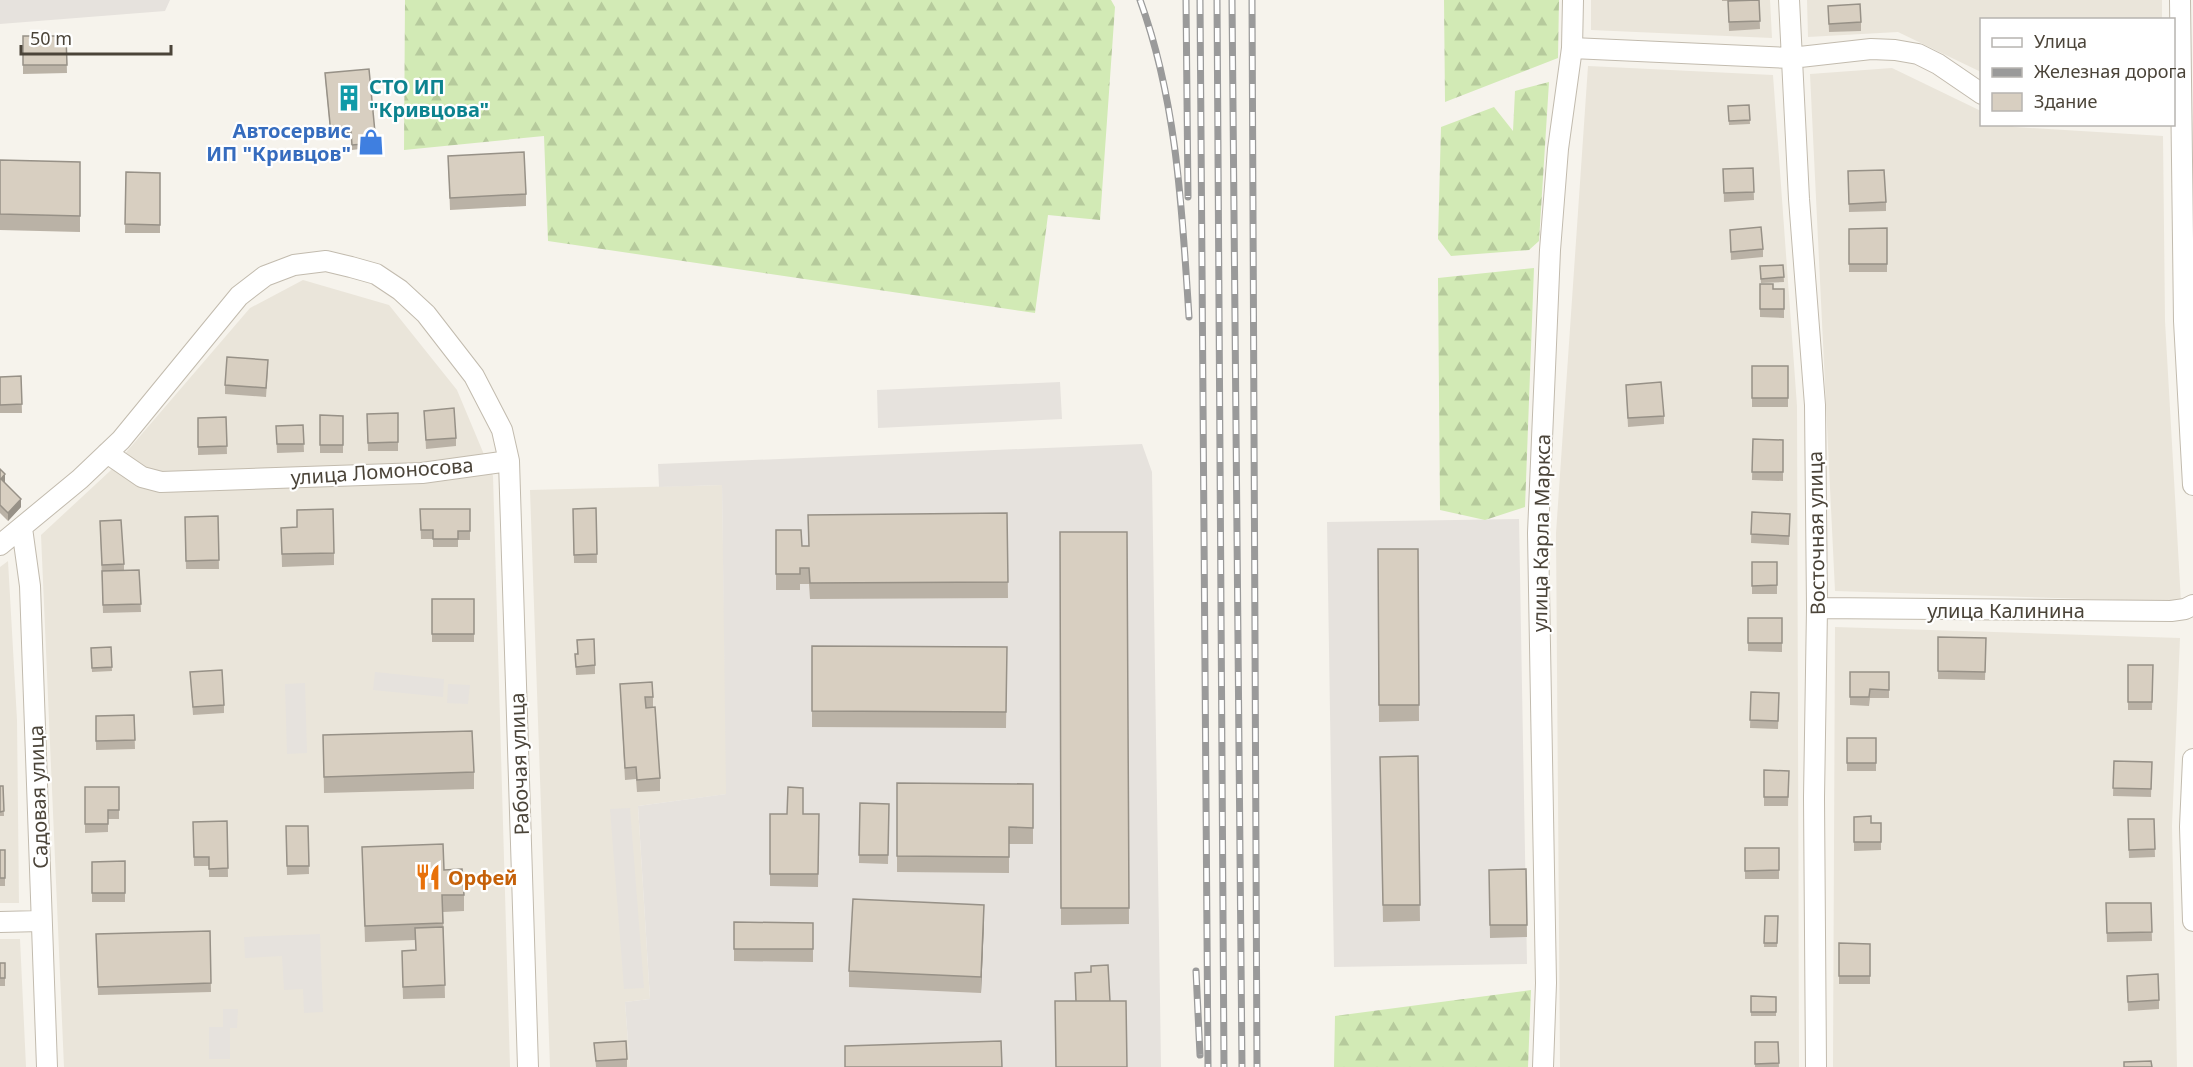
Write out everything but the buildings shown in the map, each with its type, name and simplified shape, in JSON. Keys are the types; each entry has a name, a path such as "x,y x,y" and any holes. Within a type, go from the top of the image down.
{"street":[{"name":"улица Карла Маркса","path":"1543,1067 1546,982 1539,659 1539,501 1551,239 1558,149 1572,48 1573,0"},
{"name":"Восточная улица","path":"1789,0 1799,199 1815,405 1816,1067"},
{"path":"2180,0 2177,118 2184,321 2193,485"},
{"path":"1572,48 1791,58 1871,49 1918,54 1938,64 1980,93"},
{"path":"0,545 121,440 239,296 265,276 294,265 326,261 376,274 400,290 426,314 474,376 502,430 509,461"},
{"name":"улица Ломоносова","path":"107,453 142,477 161,482 422,473 509,461"},
{"name":"Рабочая улица","path":"509,461 528,1067"},
{"name":"Садовая улица","path":"22,528 30,585 47,1067"},
{"name":"улица Калинина","path":"1817,608 2171,610 2185,609 2193,605"},
{"path":"2193,759 2190,827 2193,921"},
{"path":"0,922 41,921"}],"shaded area":[{"path":"0,0 170,0 165,11 0,24"},
{"path":"1591,0 1770,0 1772,38 1591,30"},
{"path":"1807,0 2162,0 2162,18 1980,18 1980,72 1898,32 1808,37"},
{"path":"1588,66 1773,75 1797,406 1799,1067 1560,1067 1556,533"},
{"path":"1892,68 1980,111 1980,126 2163,136 2165,321 2181,602 1835,591 1810,74"},
{"path":"303,280 389,305 457,390 493,476 510,1067 64,1067 41,535 110,471 250,308"},
{"path":"1060,382 1062,419 878,428 877,390"},
{"path":"1142,444 1152,472 1161,1067 630,1067 625,1002 650,999 638,806 726,794 722,485 659,487 658,464"},
{"path":"722,485 727,794 638,806 650,999 625,1002 630,1067 550,1067 530,490"},
{"path":"1519,519 1527,964 1334,967 1327,522"},
{"path":"8,561 17,720 19,903 0,903 0,567"},
{"path":"1835,627 2180,638 2172,826 2177,1067 1833,1067"},
{"path":"375,672 444,679 443,697 373,690"},
{"path":"305,683 307,753 287,754 285,684"},
{"path":"448,684 470,685 468,704 447,703"},
{"path":"630,808 644,988 624,989 610,809"},
{"path":"320,934 323,1012 304,1013 303,989 284,990 282,956 245,958 244,937"},
{"path":"0,939 20,939 26,1067 0,1067"},
{"path":"223,1009 238,1009 237,1028 230,1028 230,1059 209,1059 209,1027 223,1027"}],"green space":[{"path":"405,0 1111,0 1115,7 1100,220 1048,215 1035,313 548,241 544,136 404,150"},
{"path":"1444,0 1559,0 1558,58 1445,102"},
{"path":"1549,82 1539,241 1529,250 1451,256 1438,239 1441,127 1494,107 1513,131 1515,91"},
{"path":"1534,268 1525,507 1485,520 1440,510 1438,278"},
{"path":"1531,990 1528,1067 1334,1067 1335,1016"}],"railway":[{"path":"1140,0 1152,38 1170,116 1184,237 1189,317"},
{"path":"1186,0 1188,197"},
{"path":"1200,0 1208,1067"},
{"path":"1217,0 1224,1067"},
{"path":"1232,0 1242,1067"},
{"path":"1252,0 1257,1067"},
{"path":"1196,971 1200,1055"}],"place":[{"name":"СТО ИП \"Кривцова\"","path":"349,98"},
{"name":"Автосервис ИП \"Кривцов\"","path":"371,142"},
{"name":"Орфей","path":"428,877"}]}
